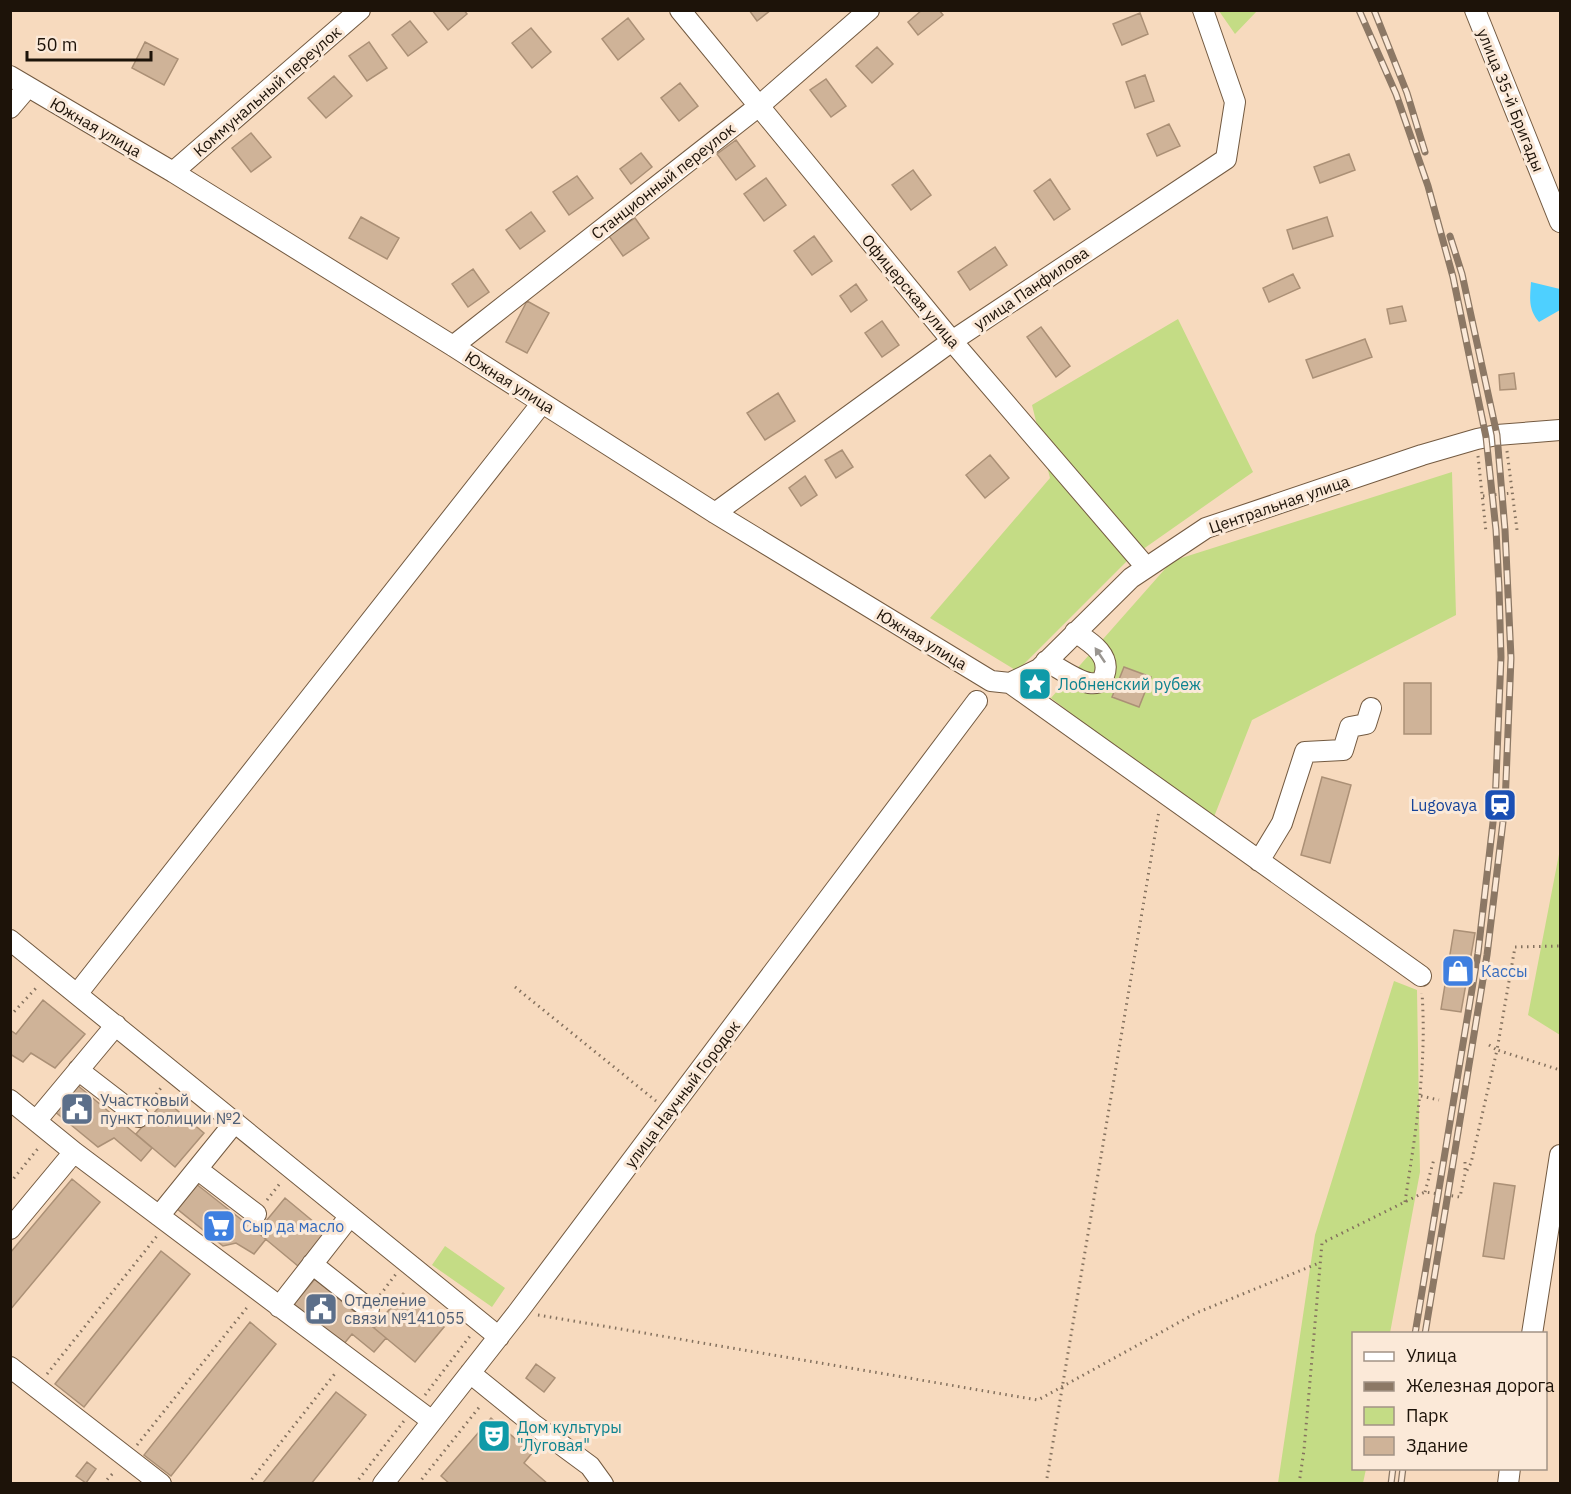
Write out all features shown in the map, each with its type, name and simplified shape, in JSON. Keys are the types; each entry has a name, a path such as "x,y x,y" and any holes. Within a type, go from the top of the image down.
{"street":[{"name":"Коммунальный переулок","path":"173,172 360,10"},
{"name":"Офицерская улица","path":"680,10 952,341 1146,567"},
{"name":"Станционный переулок","path":"453,346 759,106 869,10"},
{"name":"улица Панфилова","path":"715,513 952,341 1226,159 1235,102 1203,10"},
{"name":"улица 35-й Бригады","path":"1475,10 1560,222"},
{"name":"Южная улица","path":"10,76 173,172 453,346 715,513 992,681 1010,683 1421,976"},
{"path":"10,108 27,88"},
{"path":"77,993 542,403"},
{"name":"Центральная улица","path":"1010,683 1039,669 1131,578 1206,528 1422,455 1477,439 1505,434 1560,430"},
{"path":"1046,661 1088,683 1098,684 1103,680 1107,667 1104,656 1075,632"},
{"name":"улица Научный Городок","path":"383,1484 518,1312 977,701"},
{"path":"1259,861 1282,823 1305,752 1343,750 1350,727 1366,724 1371,708"},
{"path":"10,940 499,1337"},
{"path":"43,1127 78,1070 116,1025"},
{"path":"78,1070 138,1117"},
{"path":"10,1100 74,1152 432,1422"},
{"path":"163,1219 197,1169 235,1122"},
{"path":"10,1229 74,1152"},
{"path":"1532,1332 1560,1155"},
{"path":"197,1169 256,1214"},
{"path":"279,1307 350,1216"},
{"path":"312,1264 369,1309"},
{"path":"10,1367 161,1484"},
{"path":"470,1373 590,1466 603,1484"}],"path":[{"path":"1505,434 1517,530"},
{"path":"1477,439 1486,532"},
{"path":"1483,496 1512,493"},
{"path":"1046,1484 1162,791"},
{"path":"1465,1174 1471,1163 1497,1050 1515,947 1560,946"},
{"path":"10,1016 51,972"},
{"path":"1405,1202 1421,1096 1425,1034 1421,976"},
{"path":"515,987 669,1111"},
{"path":"1489,1045 1497,1050 1560,1070"},
{"path":"138,1117 174,1072"},
{"path":"1421,1096 1439,1100"},
{"path":"10,1183 43,1127"},
{"path":"1425,1192 1434,1159"},
{"path":"1299,1484 1322,1243 1425,1192 1460,1197 1465,1162"},
{"path":"256,1214 292,1168"},
{"path":"37,1387 163,1219"},
{"path":"369,1309 406,1261"},
{"path":"518,1312 1038,1400 1196,1313 1319,1263"},
{"path":"128,1457 259,1292"},
{"path":"355,1484 481,1323"},
{"path":"248,1484 347,1358"},
{"path":"418,1484 492,1391"}],"green space":[{"path":"1219,11 1257,11 1235,34"},
{"path":"1178,319 1253,472 1129,559 1017,671 930,618 1050,478 1032,405"},
{"path":"1452,472 1456,615 1252,720 1212,822 1051,698 1172,561"},
{"path":"1560,849 1560,1035 1528,1015"},
{"path":"1394,981 1417,990 1420,1172 1390,1332 1352,1332 1352,1470 1366,1470 1363,1483 1278,1483 1315,1235"},
{"path":"445,1246 505,1288 492,1307 432,1265"}],"water":[{"path":"1531,282 1560,289 1560,310 1539,322 1531,308"}],"building":[{"path":"432,10 464,10 467,14 448,30"},
{"path":"749,10 771,10 757,21"},
{"path":"922,10 939,10 943,15 918,35 908,22"},
{"path":"1140,13 1148,34 1122,45 1113,24"},
{"path":"628,18 644,39 618,60 602,39"},
{"path":"410,21 427,42 408,56 392,35"},
{"path":"531,28 551,52 532,68 512,43"},
{"path":"145,42 178,59 164,85 132,68"},
{"path":"369,42 387,68 367,81 349,56"},
{"path":"877,47 893,64 872,83 856,66"},
{"path":"1145,75 1154,101 1135,108 1126,82"},
{"path":"334,76 352,96 326,118 308,98"},
{"path":"826,79 846,106 831,117 810,90"},
{"path":"680,83 698,106 679,121 661,98"},
{"path":"1169,124 1180,146 1157,156 1147,134"},
{"path":"251,133 271,157 251,172 232,148"},
{"path":"736,140 755,166 736,180 717,154"},
{"path":"641,153 652,167 631,184 620,169"},
{"path":"1349,154 1355,170 1320,183 1314,167"},
{"path":"913,170 931,195 911,210 892,185"},
{"path":"577,176 593,198 569,215 553,192"},
{"path":"766,178 786,205 764,221 744,194"},
{"path":"1050,179 1070,209 1054,220 1034,191"},
{"path":"531,212 545,231 520,249 506,230"},
{"path":"361,217 399,238 387,259 349,238"},
{"path":"1327,217 1333,236 1293,249 1287,230"},
{"path":"635,218 649,238 623,256 609,236"},
{"path":"814,236 832,261 812,275 794,251"},
{"path":"995,247 1007,265 970,290 958,272"},
{"path":"473,269 489,292 468,307 452,284"},
{"path":"1293,274 1300,288 1269,302 1263,288"},
{"path":"856,284 867,300 851,312 840,296"},
{"path":"527,301 549,313 527,353 506,342"},
{"path":"1402,306 1406,321 1390,324 1387,309"},
{"path":"882,321 899,345 882,357 865,333"},
{"path":"1041,327 1070,366 1056,377 1027,337"},
{"path":"1365,339 1372,357 1313,378 1306,360"},
{"path":"1514,373 1516,389 1500,390 1499,375"},
{"path":"778,393 795,421 765,440 747,413"},
{"path":"842,450 853,467 836,478 825,460"},
{"path":"990,455 1009,478 985,498 966,475"},
{"path":"805,476 817,495 801,506 789,488"},
{"path":"1124,667 1151,677 1139,707 1112,697"},
{"path":"1404,683 1431,683 1431,734 1404,734"},
{"path":"1322,777 1351,785 1330,863 1301,855"},
{"name":"Кассы","path":"1454,930 1475,933 1461,1012 1441,1009"},
{"path":"43,1000 85,1034 55,1068 31,1053 23,1062 10,1054 10,1030 16,1034"},
{"path":"76,1084 152,1148 141,1161 114,1138 98,1147 54,1111"},
{"path":"165,1100 204,1133 175,1167 136,1134"},
{"path":"72,1179 100,1202 10,1310 10,1253"},
{"path":"195,1183 266,1239 254,1254 236,1243 223,1246 176,1208"},
{"path":"1494,1183 1515,1186 1504,1259 1483,1256"},
{"path":"285,1198 326,1232 298,1266 257,1232"},
{"path":"161,1251 190,1274 84,1407 55,1384"},
{"path":"315,1279 386,1338 374,1352 352,1334 343,1345 294,1304"},
{"path":"403,1293 444,1327 415,1362 374,1328"},
{"path":"250,1322 276,1344 171,1476 144,1455"},
{"path":"536,1364 555,1378 544,1392 526,1378"},
{"path":"336,1392 366,1415 311,1484 262,1484"},
{"name":"Дом культуры \"Луговая\"","path":"491,1418 532,1453 524,1463 548,1484 450,1484 441,1476"},
{"path":"87,1462 96,1469 86,1483 76,1476"}],"railway":[{"path":"1359,10 1396,94 1428,186 1453,277 1486,437 1496,530 1499,587 1501,657 1495,805 1478,953 1415,1332"},
{"path":"1374,10 1407,93 1425,152"},
{"path":"1425,1332 1487,955 1505,805 1511,658 1505,530 1497,435 1462,274 1450,236"},
{"path":"1391,1484 1393,1470"},
{"path":"1401,1484 1403,1470"}],"place":[{"name":"Лобненский рубеж","path":"1035,684"},
{"name":"Lugovaya","path":"1500,805"},
{"name":"Кассы","path":"1458,971"},
{"name":"Участковый пункт полиции №2","path":"77,1109"},
{"name":"Сыр да масло","path":"219,1226"},
{"name":"Отделение связи №141055","path":"321,1309"},
{"name":"Дом культуры \"Луговая\"","path":"494,1436"}]}
